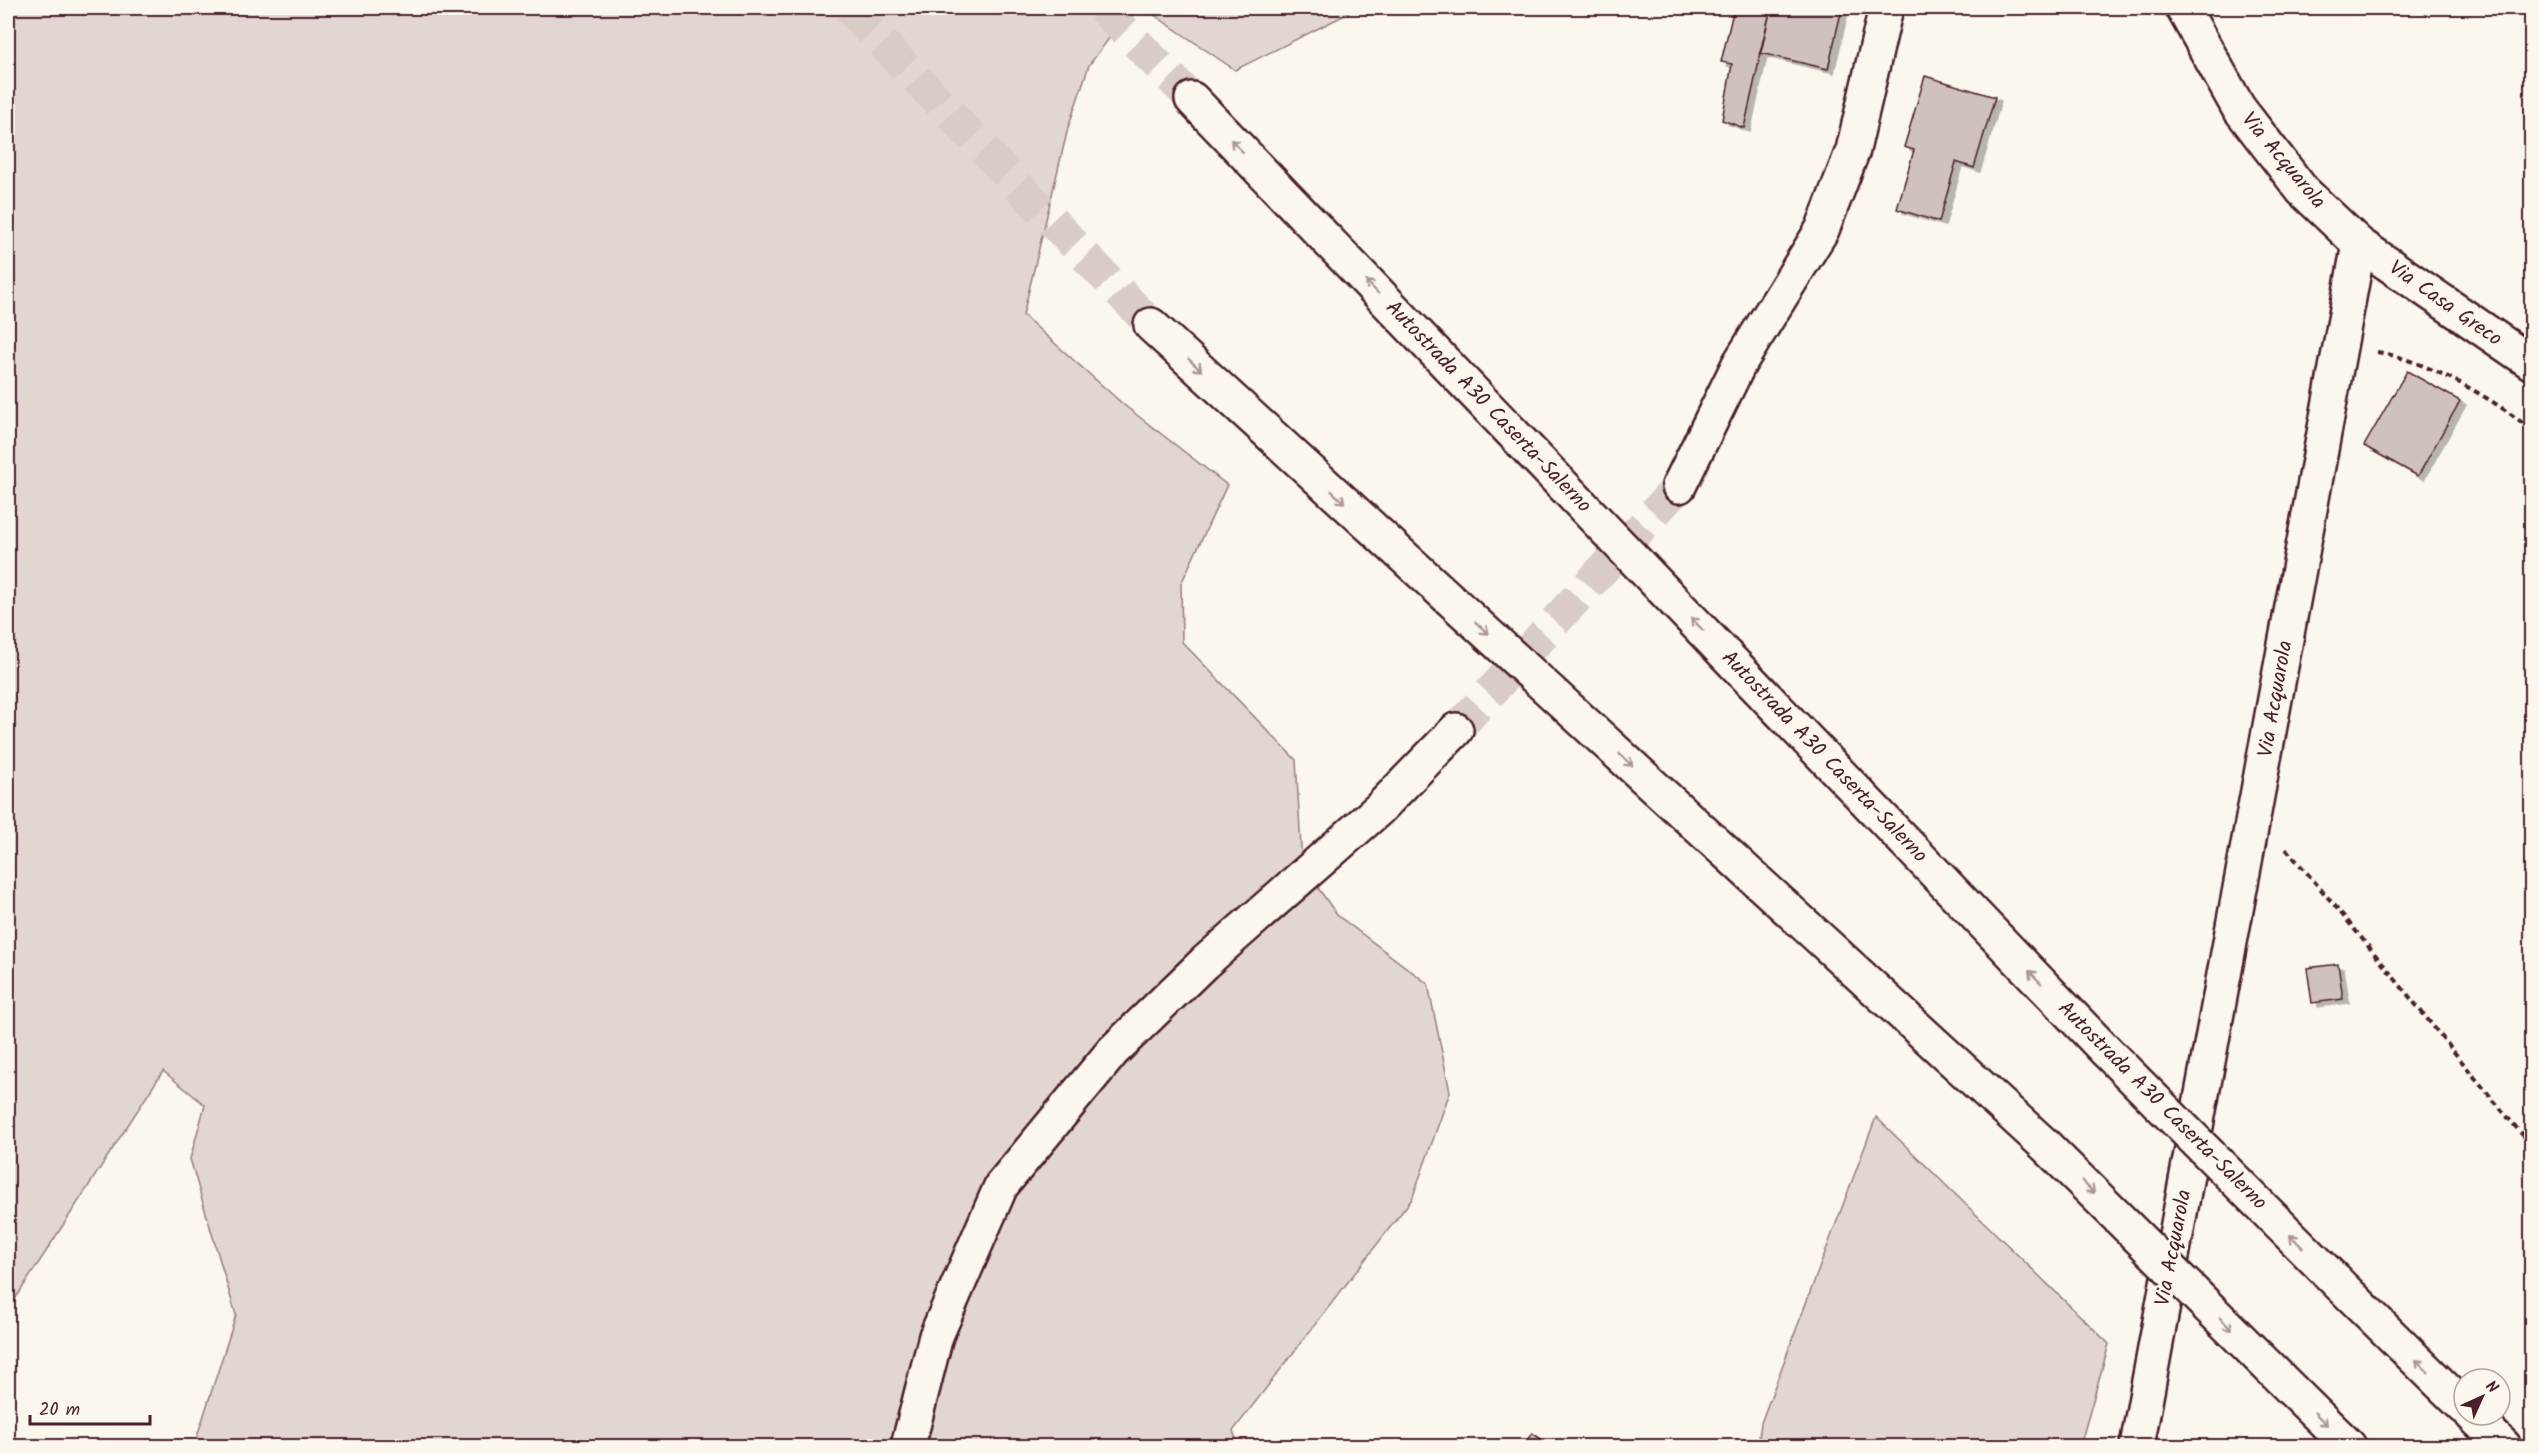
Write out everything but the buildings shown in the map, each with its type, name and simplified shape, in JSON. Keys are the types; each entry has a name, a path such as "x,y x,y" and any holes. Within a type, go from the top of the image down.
{"main road":[{"path":"1679,486 1739,364 1822,230 1853,150 1886,8"},
{"name":"Via Acquarola","path":"2137,1446 2359,244 2302,190 2238,107 2183,8"},
{"name":"Autostrada A30 Caserta-Salerno","path":"1192,99 2105,1050 2452,1395"},
{"name":"Via Casa Greco","path":"2359,244 2532,363"},
{"path":"1152,325 2046,1146 2349,1446"},
{"path":"908,1446 936,1336 1001,1186 1113,1051 1204,963 1379,809 1456,730"},
{"path":"2484,1427 2504,1446"}],"path":[{"path":"2341,345 2398,356 2428,366 2518,419 2532,431"},
{"path":"2255,815 2330,899 2464,1067 2532,1146"}],"shaded area":[{"path":"8,8 1132,8 1089,65 1068,128 1023,315 1124,405 1227,485 1181,584 1182,642 1296,760 1302,865 1337,915 1428,984 1450,1092 1412,1199 1233,1431 1239,1446 194,1446 236,1315 190,1159 205,1105 163,1071 8,1310"},
{"path":"1144,8 1349,8 1349,13 1235,70"},
{"path":"1876,1117 2109,1344 2080,1446 1758,1446 1761,1423"}],"tunnel":[{"path":"849,8 1151,325"},
{"path":"1102,8 1192,99"},
{"path":"1456,730 1679,486"}]}
